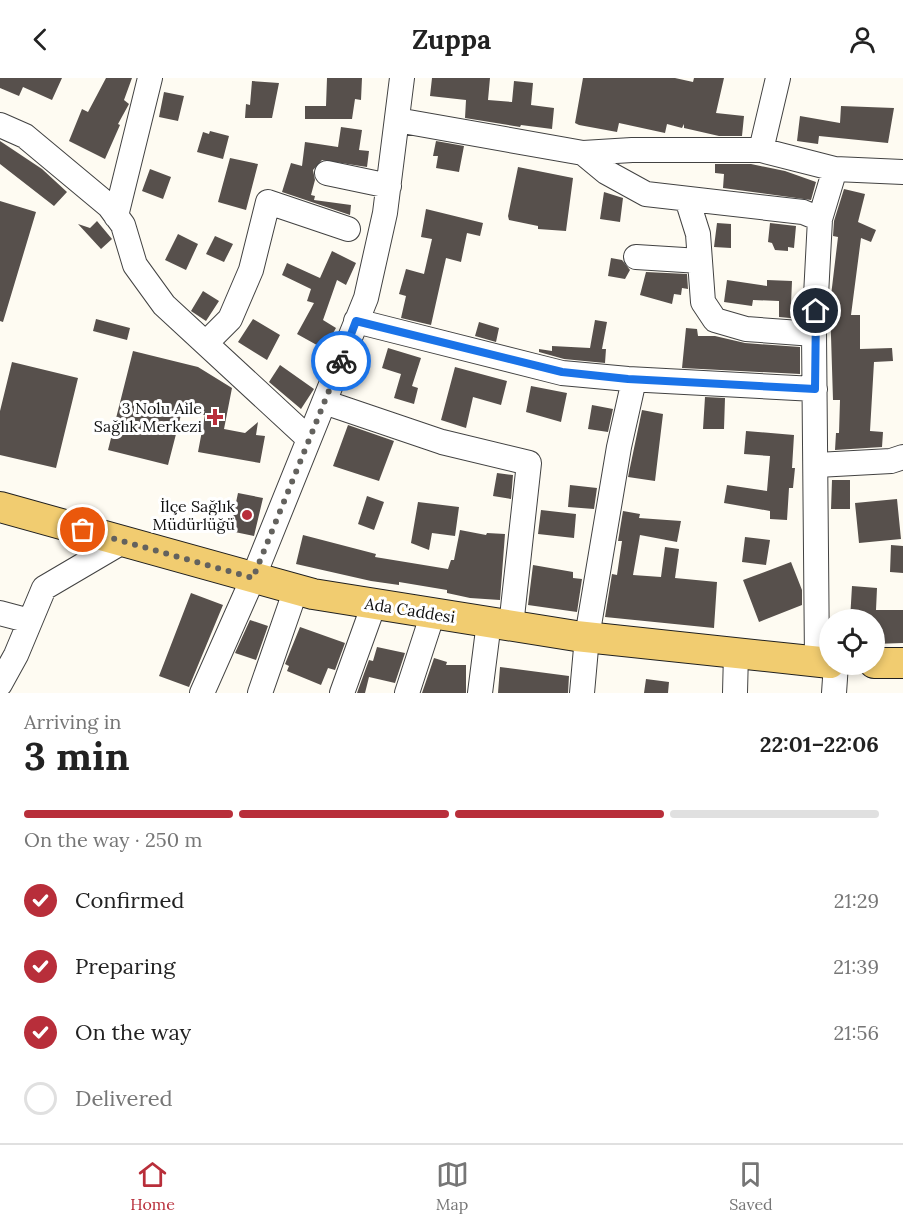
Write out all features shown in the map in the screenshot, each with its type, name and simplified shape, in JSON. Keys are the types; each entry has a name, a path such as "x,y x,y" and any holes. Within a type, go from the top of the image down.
{"main road":[{"name":"Ada Caddesi","path":"0,507 253,578 374,604 586,637 819,662"},
{"path":"885,663 903,663"}],"street":[{"path":"116,216 150,78"},
{"path":"202,693 253,578 368,287 385,213 402,78"},
{"path":"761,150 778,78"},
{"path":"396,120 583,153 632,150 761,150 835,169 903,172"},
{"path":"0,125 25,136 109,206 123,225 135,266 164,305 207,342 309,439"},
{"path":"583,153 606,172 646,194 803,212 820,219"},
{"path":"825,609 817,465 814,334 820,219 835,169"},
{"path":"327,173 389,186"},
{"path":"687,199 698,234 703,302 715,320 746,329 814,334"},
{"path":"207,342 230,319 251,270 268,202 348,229"},
{"path":"636,257 700,261"},
{"path":"356,321 562,372 634,380 815,389"},
{"path":"582,693 586,637 619,447 634,380"},
{"path":"324,402 442,442 529,463 500,624 480,693"},
{"path":"817,465 891,461 903,457"},
{"path":"0,684 45,588 124,542"},
{"path":"260,693 296,589"},
{"path":"342,693 374,604"},
{"path":"0,613 30,621"},
{"path":"406,693 433,613"},
{"path":"735,693 736,653"},
{"path":"830,675 834,693"}],"building":[{"path":"0,78 62,78 52,100 23,87 19,96 0,88"},
{"path":"106,78 132,78 124,100 129,104 118,124 120,125 105,159 69,141 82,109 88,112"},
{"path":"327,78 362,78 361,100 355,99 352,119 305,119 305,106 326,106"},
{"path":"432,78 490,78 488,100 512,102 514,81 533,83 531,105 554,108 552,129 521,125 520,127 465,118 466,100 430,96"},
{"path":"583,78 675,78 693,82 694,78 724,78 716,113 744,116 742,136 719,136 684,128 684,124 682,128 667,124 665,133 619,123 617,132 579,125 575,123"},
{"path":"252,81 279,83 272,118 245,118 246,104 250,105"},
{"path":"164,92 184,96 178,121 159,117"},
{"path":"841,106 894,108 888,143 819,136 818,144 797,141 800,116 840,123"},
{"path":"341,127 362,130 359,150 369,151 367,167 322,160 313,170 315,180 311,195 315,196 314,200 351,205 350,215 282,192 291,163 302,166 305,142 338,147"},
{"path":"210,131 229,136 223,159 197,152 203,132 209,134"},
{"path":"0,141 42,169 67,192 54,206 0,164"},
{"path":"436,141 464,146 459,172 436,168 438,156 433,156"},
{"path":"230,158 258,164 246,210 218,202"},
{"path":"715,164 751,164 785,171 816,182 811,200 723,188 724,174 715,173"},
{"path":"518,167 573,178 566,231 538,229 538,226 509,220"},
{"path":"150,169 171,177 163,199 142,191"},
{"path":"844,189 865,194 858,222 876,230 871,242 861,238 851,315 860,315 860,349 892,348 893,361 874,362 870,431 883,432 882,447 835,450 836,433 839,433 840,400 833,400 830,304 838,237 833,236 834,221"},
{"path":"604,192 623,198 620,222 600,219"},
{"path":"0,201 36,212 3,322 0,321"},
{"path":"426,209 483,223 480,236 467,233 461,262 446,258 431,325 401,318 406,296 399,294 406,269 424,274 432,239 421,237"},
{"path":"97,221 112,239 101,249 78,224 90,228"},
{"path":"717,223 731,224 731,248 714,247"},
{"path":"770,223 796,226 794,248 788,247 788,251 775,250 772,243 768,242"},
{"path":"178,234 198,244 186,270 165,260"},
{"path":"215,236 233,244 224,262 206,254"},
{"path":"332,251 356,263 346,285 337,280 323,320 336,328 324,349 297,334 314,303 307,301 311,289 282,275 287,263 320,278"},
{"path":"611,258 622,260 630,270 625,279 608,276"},
{"path":"646,272 687,274 688,289 682,288 681,295 674,294 672,304 640,295"},
{"path":"727,280 767,286 767,280 792,281 791,305 801,306 801,319 779,317 779,301 753,300 752,306 724,302"},
{"path":"203,291 219,301 206,321 191,311"},
{"path":"96,319 130,328 127,340 93,331"},
{"path":"253,319 280,335 267,360 238,342"},
{"path":"595,320 607,322 602,349 606,349 605,363 564,359 539,352 539,349 552,351 552,346 590,348"},
{"path":"479,322 499,328 496,342 475,336"},
{"path":"686,328 697,329 698,336 715,336 745,343 800,347 800,374 682,368"},
{"path":"388,348 421,358 412,386 418,388 414,404 394,398 401,374 382,368"},
{"path":"133,351 198,367 232,388 224,429 245,433 258,422 256,435 265,436 260,463 198,452 205,415 182,411 168,465 108,450"},
{"path":"12,362 78,378 56,468 0,455 0,411"},
{"path":"280,365 314,389 301,409 269,382"},
{"path":"455,367 507,381 501,405 473,397 466,428 441,420"},
{"path":"531,386 567,393 561,422 526,412"},
{"path":"705,397 725,398 724,429 703,429"},
{"path":"592,405 613,409 608,432 588,429"},
{"path":"642,410 663,414 655,481 628,477"},
{"path":"348,425 394,441 379,481 333,466"},
{"path":"746,431 794,435 792,468 795,468 793,488 789,488 787,520 770,519 770,511 724,503 727,485 767,491 770,456 744,454"},
{"path":"497,473 513,475 511,499 493,496"},
{"path":"832,480 850,480 850,509 831,509"},
{"path":"570,485 597,488 594,509 568,507"},
{"name":"İlçe Sağlık Müdürlüğü","path":"238,493 263,498 254,536 230,531"},
{"path":"367,496 384,502 374,530 358,524"},
{"path":"897,499 901,539 859,543 855,503"},
{"path":"418,502 459,507 455,536 432,533 429,550 411,543"},
{"path":"541,510 576,514 574,538 538,534"},
{"path":"623,511 640,514 639,518 681,521 677,542 640,535 633,575 661,577 665,547 679,549 675,578 717,582 714,628 605,617 612,574 617,575 622,541 618,541"},
{"path":"460,530 486,535 487,533 505,534 500,600 470,598 447,593 447,590 399,582 399,585 371,581 296,564 303,535 376,554 375,557 448,569 451,560 454,560"},
{"path":"745,537 770,540 766,565 742,562"},
{"path":"891,545 903,546 903,573 890,572"},
{"path":"791,562 802,590 802,605 759,622 743,580"},
{"path":"533,565 573,572 573,578 582,579 577,612 528,605"},
{"path":"852,586 877,588 876,609 851,609"},
{"path":"191,593 223,605 189,687 159,676"},
{"path":"885,610 903,610 903,643 885,644"},
{"path":"250,620 268,626 256,660 235,653"},
{"path":"300,627 345,643 335,670 328,668 321,685 287,671 289,666 285,664"},
{"path":"377,647 405,653 395,683 369,677 365,693 357,693 369,660 373,661"},
{"path":"434,658 447,662 446,665 466,665 466,693 422,693"},
{"path":"500,667 569,676 568,693 498,693"},
{"path":"646,679 669,682 668,693 644,693"}],"way so far":[{"path":"83,530 253,578 341,361"}],"place":[{"name":"3 Nolu Aile Sağlık Merkezi","path":"215,417"},
{"name":"İlçe Sağlık Müdürlüğü","path":"247,515"}],"route":[{"path":"341,361 356,321 438,344 562,372 628,379 815,389 816,311"}]}
